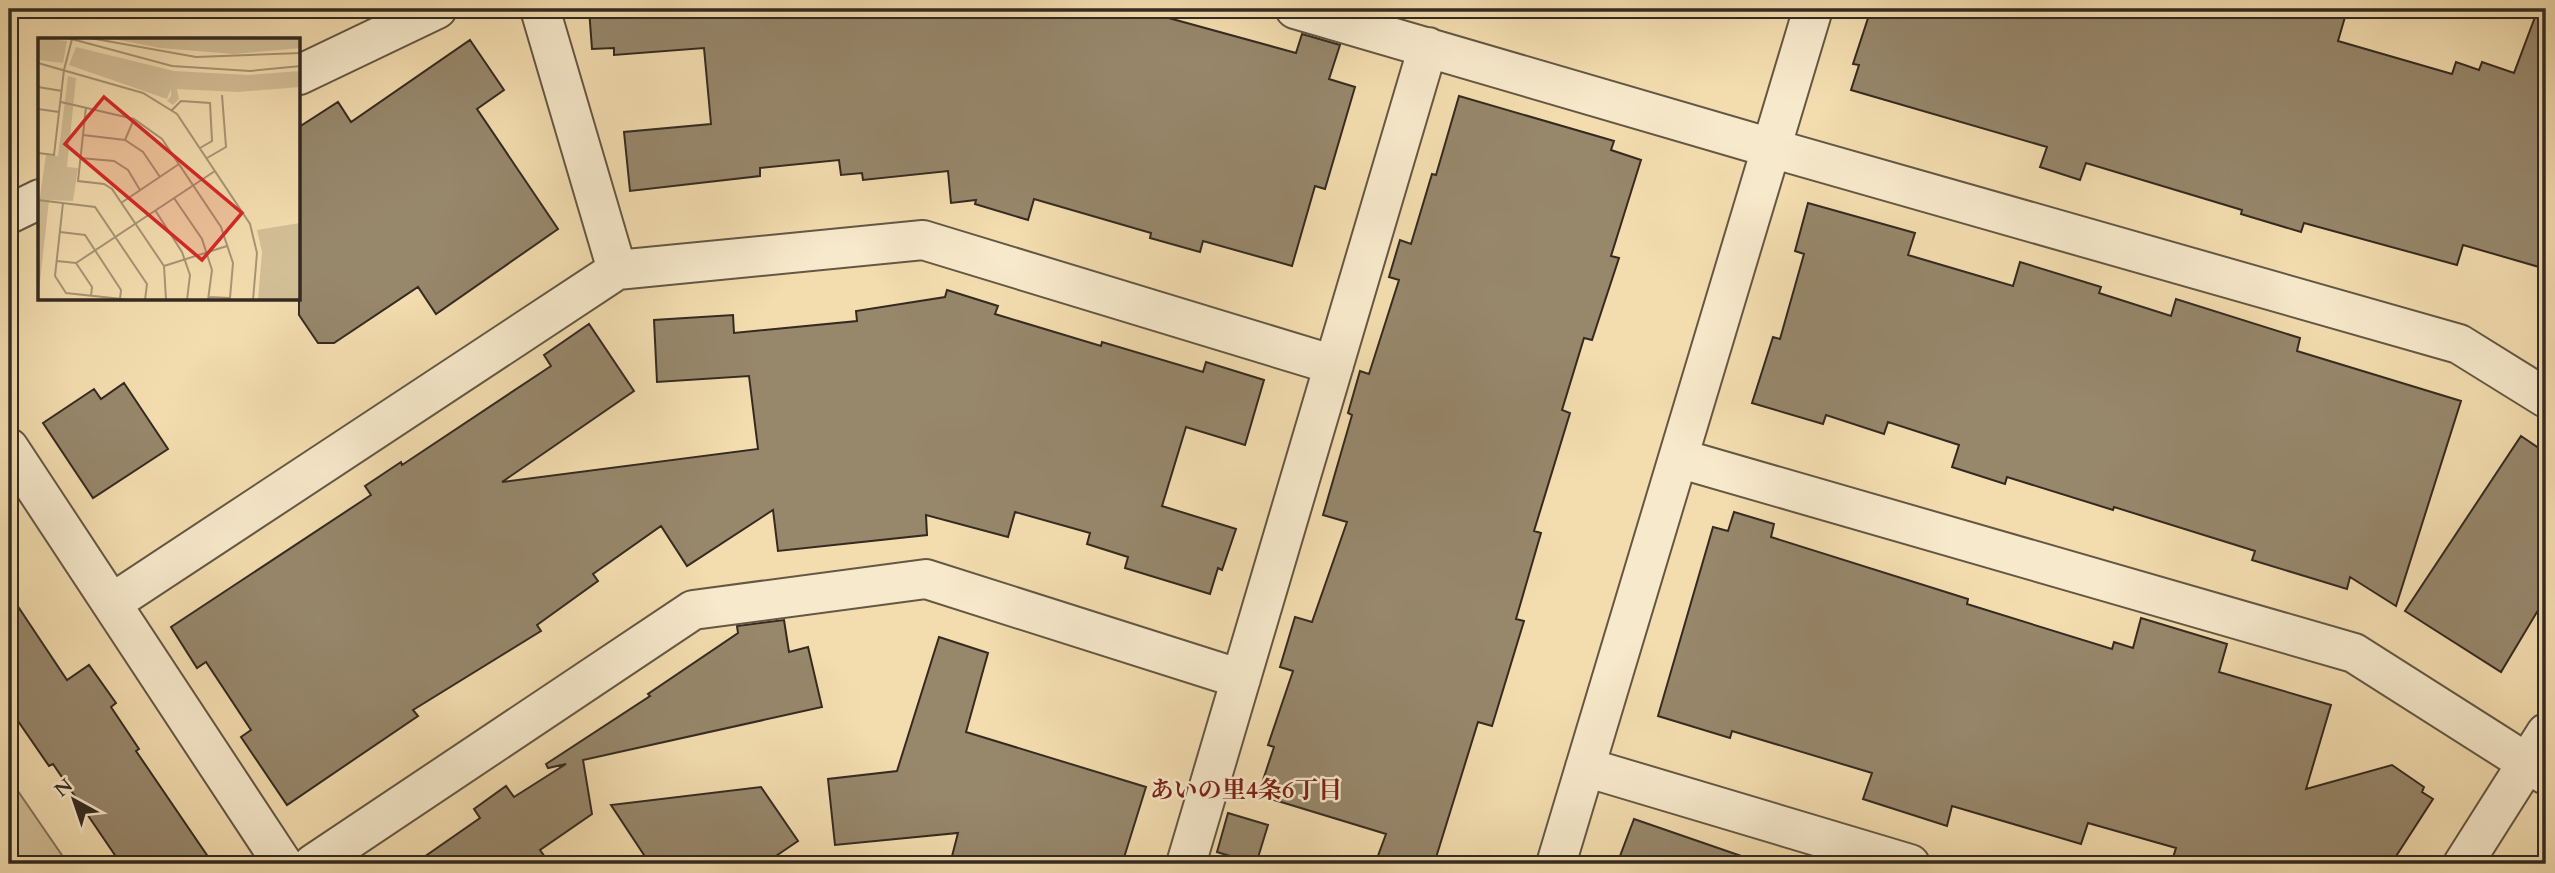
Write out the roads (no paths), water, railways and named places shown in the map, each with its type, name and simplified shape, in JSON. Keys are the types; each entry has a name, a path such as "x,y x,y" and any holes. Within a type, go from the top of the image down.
{"street":[{"path":"301,74 437,9"},
{"path":"540,9 617,270"},
{"path":"1295,9 2459,344 2546,398"},
{"path":"1556,864 1812,9"},
{"path":"1186,864 1428,47"},
{"path":"9,214 38,200"},
{"path":"111,603 617,270 922,240 1334,365"},
{"path":"9,448 283,864"},
{"path":"1678,458 2354,653 2540,757 2463,864"},
{"path":"313,864 693,610 926,579 1241,679"},
{"path":"1586,766 1910,864"}],"district":[{"name":"あいの里4条6丁目","path":"1246,790"}]}
